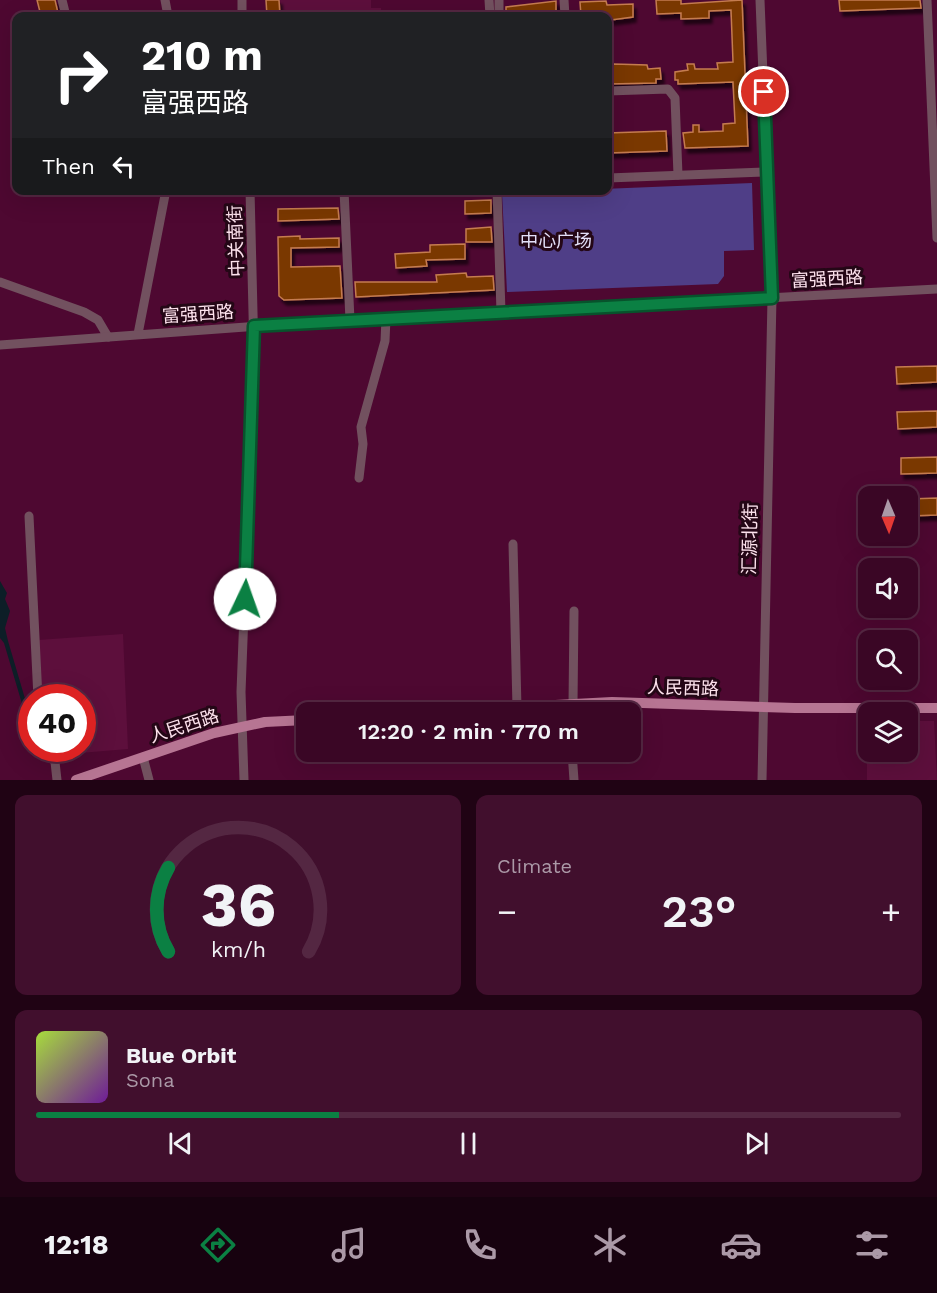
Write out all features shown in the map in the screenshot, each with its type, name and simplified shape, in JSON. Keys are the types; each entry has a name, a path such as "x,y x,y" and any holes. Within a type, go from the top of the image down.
{"main road":[{"name":"人民西路","path":"641,702 762,707 937,708"},
{"name":"人民西路","path":"76,780 242,726 296,721"}],"street":[{"name":"汇源北街","path":"760,0 772,298 762,780"},
{"path":"927,0 937,238"},
{"path":"612,91 668,89 675,98 678,175"},
{"path":"612,178 767,172"},
{"path":"138,334 165,195"},
{"name":"中关南街","path":"244,780 242,726 254,326 250,195"},
{"path":"344,195 350,320"},
{"path":"496,195 501,312"},
{"path":"0,282 84,312 98,320 108,337"},
{"name":"富强西路","path":"0,345 350,320 937,290"},
{"path":"359,478 363,444 361,427 385,341 386,318"},
{"path":"29,516 37,684"},
{"path":"513,544 517,702"},
{"path":"571,702 574,610"},
{"path":"143,757 149,780"},
{"path":"55,762 57,780"},
{"path":"573,762 574,780"}],"shaded area":[{"path":"280,0 371,0 371,8 381,8 381,12 281,12"},
{"path":"123,634 128,749 96,752 96,684 41,684 38,640"},
{"path":"918,721 934,721 937,780 867,780 867,762 918,762"}],"green space":[{"name":"中心广场","path":"752,183 754,250 724,251 724,276 718,284 507,292 502,195 612,195 612,189"}],"water":[{"path":"0,581 7,593 5,599 10,611 5,628 21,684 18,684 18,690 4,643 0,638"}],"building":[{"path":"37,0 55,0 58,12 40,12"},
{"path":"266,0 279,0 280,12 267,12"},
{"path":"656,0 681,0 681,4 742,0 748,146 685,148 683,133 693,132 693,125 699,125 699,132 723,131 723,124 735,123 733,82 678,84 678,80 675,80 675,72 688,70 687,64 694,64 695,69 718,69 717,63 733,62 731,10 709,11 709,18 681,19 681,13 657,14"},
{"path":"839,0 920,0 921,8 840,11"},
{"path":"556,1 556,12 506,12 506,7"},
{"path":"606,1 607,5 633,4 633,17 612,20 612,12 581,12 580,2"},
{"path":"614,64 647,65 648,69 660,68 661,79 656,79 656,83 612,84"},
{"path":"666,131 667,151 612,153 612,133"},
{"path":"491,200 491,213 465,214 465,201"},
{"path":"338,208 339,219 278,221 278,209"},
{"path":"491,227 492,242 466,242 466,229"},
{"path":"300,236 300,239 339,238 339,247 291,248 291,267 340,266 342,298 284,300 279,296 278,237"},
{"path":"465,244 465,259 426,260 427,266 396,268 395,254 430,252 430,245"},
{"path":"466,273 467,277 493,276 494,290 356,297 355,282 437,282 436,275"},
{"path":"937,366 937,382 897,384 896,367"},
{"path":"937,411 937,427 898,429 897,412"},
{"path":"937,457 937,473 901,474 901,458"},
{"path":"937,498 937,515 918,516 918,499"}],"route":[{"path":"245,599 254,326 772,298 764,92"}]}
